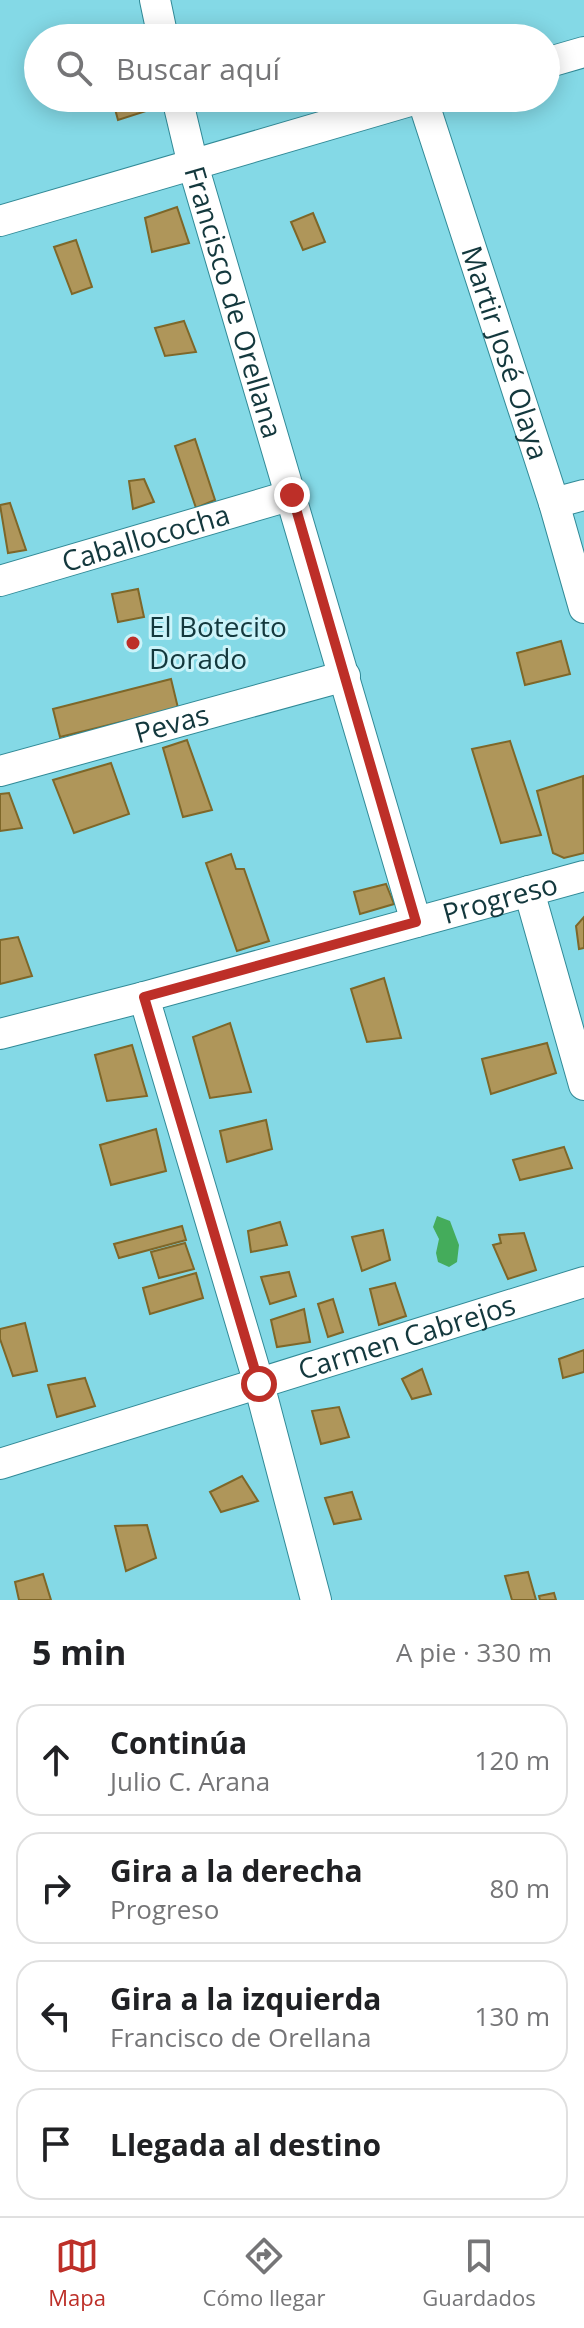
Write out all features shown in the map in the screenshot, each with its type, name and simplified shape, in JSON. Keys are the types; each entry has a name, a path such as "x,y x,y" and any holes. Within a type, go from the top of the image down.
{"street":[{"path":"155,0 160,24"},
{"path":"560,59 584,52"},
{"name":"Francisco de Orellana","path":"180,112 193,165 416,922"},
{"path":"0,221 373,112"},
{"name":"Martir José Olaya","path":"426,112 554,503 584,608"},
{"name":"Caballococha","path":"0,581 292,495"},
{"path":"554,503 584,495"},
{"name":"Pevas","path":"0,771 345,676"},
{"name":"Progreso","path":"0,1034 584,876"},
{"path":"529,891 584,1085"},
{"path":"144,997 259,1384 316,1600"},
{"name":"Carmen Cabrejos","path":"0,1464 584,1282"}],"shaded area":[{"path":"437,1216 450,1221 459,1245 457,1262 449,1267 438,1262 439,1239 433,1227"}],"building":[{"path":"116,112 143,112 118,120"},
{"path":"177,207 189,243 152,252 145,218"},
{"path":"313,213 325,242 303,250 291,222"},
{"path":"76,240 92,287 72,294 54,247"},
{"path":"184,321 196,352 165,356 155,328"},
{"path":"195,439 215,500 196,508 175,446"},
{"path":"144,479 154,502 133,509 129,481"},
{"path":"10,503 26,550 8,553 0,505"},
{"path":"138,589 144,617 118,622 112,594"},
{"path":"561,641 570,674 525,685 517,653"},
{"path":"171,679 178,708 60,737 53,709"},
{"path":"187,740 212,810 183,817 163,748"},
{"path":"510,741 541,835 501,843 472,749"},
{"path":"111,763 129,814 74,833 53,780"},
{"path":"583,776 584,853 564,858 553,853 537,791"},
{"path":"9,793 22,828 0,831 0,794"},
{"path":"231,854 236,869 244,869 269,941 237,951 206,863"},
{"path":"386,884 394,904 360,914 354,892"},
{"path":"584,917 584,948 579,949 576,926"},
{"path":"18,937 32,976 0,984 0,940"},
{"path":"384,978 401,1038 367,1042 351,989"},
{"path":"230,1023 251,1092 210,1098 193,1037"},
{"path":"547,1043 556,1073 491,1094 482,1059"},
{"path":"132,1045 147,1096 107,1101 95,1055"},
{"path":"266,1120 272,1149 227,1162 220,1131"},
{"path":"156,1129 166,1171 111,1185 100,1145"},
{"path":"564,1147 572,1168 520,1180 513,1160"},
{"path":"280,1222 287,1245 251,1252 248,1231"},
{"path":"182,1226 186,1240 119,1258 114,1244"},
{"path":"383,1230 390,1260 362,1271 352,1237"},
{"path":"524,1233 536,1270 508,1279 493,1245 501,1243 499,1235"},
{"path":"185,1243 194,1269 159,1278 151,1252"},
{"path":"289,1272 296,1296 270,1304 261,1277"},
{"path":"196,1273 203,1298 150,1314 143,1288"},
{"path":"395,1283 406,1316 379,1325 370,1289"},
{"path":"333,1299 343,1332 328,1337 318,1304"},
{"path":"304,1309 310,1342 277,1347 271,1320"},
{"path":"25,1323 37,1371 13,1376 0,1339 0,1329"},
{"path":"584,1350 584,1372 563,1378 559,1359"},
{"path":"422,1369 431,1394 412,1399 402,1379"},
{"path":"85,1378 95,1406 57,1417 48,1385"},
{"path":"339,1407 349,1437 321,1444 312,1411"},
{"path":"242,1476 258,1501 221,1512 210,1492"},
{"path":"352,1492 361,1519 334,1524 325,1498"},
{"path":"147,1525 156,1558 126,1571 115,1526"},
{"path":"528,1572 536,1600 512,1600 505,1576"},
{"path":"43,1574 51,1600 19,1600 15,1582"},
{"path":"554,1593 556,1600 540,1600 539,1596"}],"place":[{"name":"El Botecito Dorado","path":"133,643"}],"route":[{"path":"259,1384 144,997 416,922 292,495"}]}
